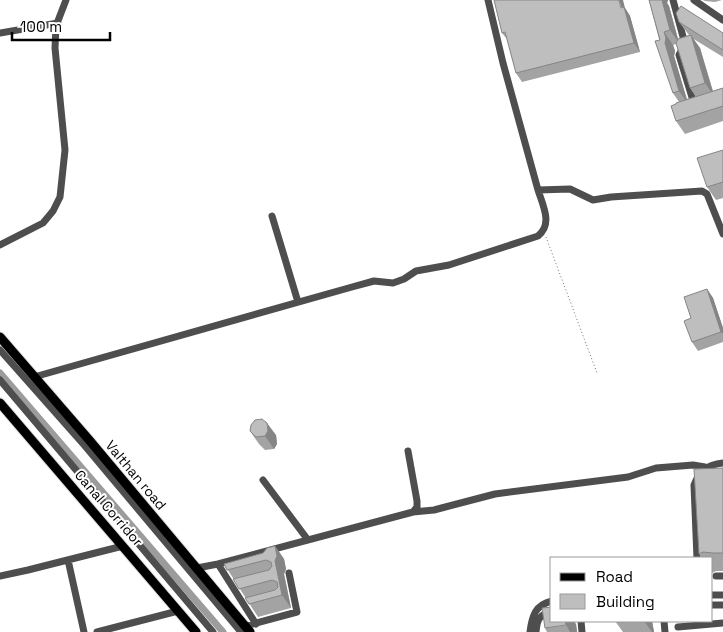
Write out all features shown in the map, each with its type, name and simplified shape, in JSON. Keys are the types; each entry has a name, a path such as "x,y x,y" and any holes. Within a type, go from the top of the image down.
{"main road":[{"name":"Valthan road","path":"0,337 197,568 245,630"},
{"name":"Canal Corridor","path":"0,403 196,632"}],"street":[{"path":"0,246 43,222 53,211 60,197 65,150 55,48 58,23 66,0"},
{"path":"34,377 374,281 393,283 404,279 416,270 449,265 538,236 544,231 546,224 545,212 503,64 488,0"},
{"path":"674,0 685,44 679,55 692,108 705,104"},
{"path":"694,0 723,20"},
{"path":"0,33 58,23"},
{"path":"538,190 570,189 593,200 611,197 702,191 707,194 723,234"},
{"path":"272,216 298,302"},
{"path":"0,350 245,630 256,624 297,612 289,573"},
{"path":"0,380 213,632"},
{"path":"408,451 418,501 413,512"},
{"path":"197,568 413,512 428,512 495,494 628,477 656,468 693,465 705,467 723,463"},
{"path":"697,557 694,485 698,474 705,467"},
{"path":"263,480 308,540"},
{"path":"0,576 123,546"},
{"path":"68,560 84,632"},
{"path":"218,564 256,624"},
{"path":"224,574 233,572"},
{"path":"234,589 242,586"},
{"path":"530,632 534,612 540,605 550,602"},
{"path":"246,608 255,606"},
{"path":"97,632 178,611"},
{"path":"536,632 540,617 550,612"},
{"path":"678,627 723,623"}],"path":[{"path":"544,231 596,373"}],"building":[{"path":"494,0 619,0 621,8 624,7 634,43 516,73 505,32 502,33"},
{"path":"649,0 662,0 670,30 664,32 665,43 679,91 673,93 655,41 660,40"},
{"path":"681,6 723,33 723,50 679,22 676,13"},
{"path":"691,35 705,83 690,88 676,43 678,39"},
{"path":"723,88 723,106 676,121 671,106"},
{"path":"723,150 723,182 707,187 697,158"},
{"path":"707,289 721,332 692,342 684,321 691,318 684,297"},
{"path":"262,419 267,423 268,431 265,436 256,437 250,431 251,425 255,420"},
{"path":"723,468 723,553 703,552 699,554 694,469"},
{"path":"275,546 277,556 275,561 282,595 249,604 245,598 275,590 278,587 277,582 272,580 239,589 233,579 269,570 272,566 271,562 266,560 227,570 224,564 263,553 267,548"},
{"path":"550,607 550,622 565,622 566,625 545,628 542,608"}],"waterway":[{"path":"0,373 223,632"}]}
